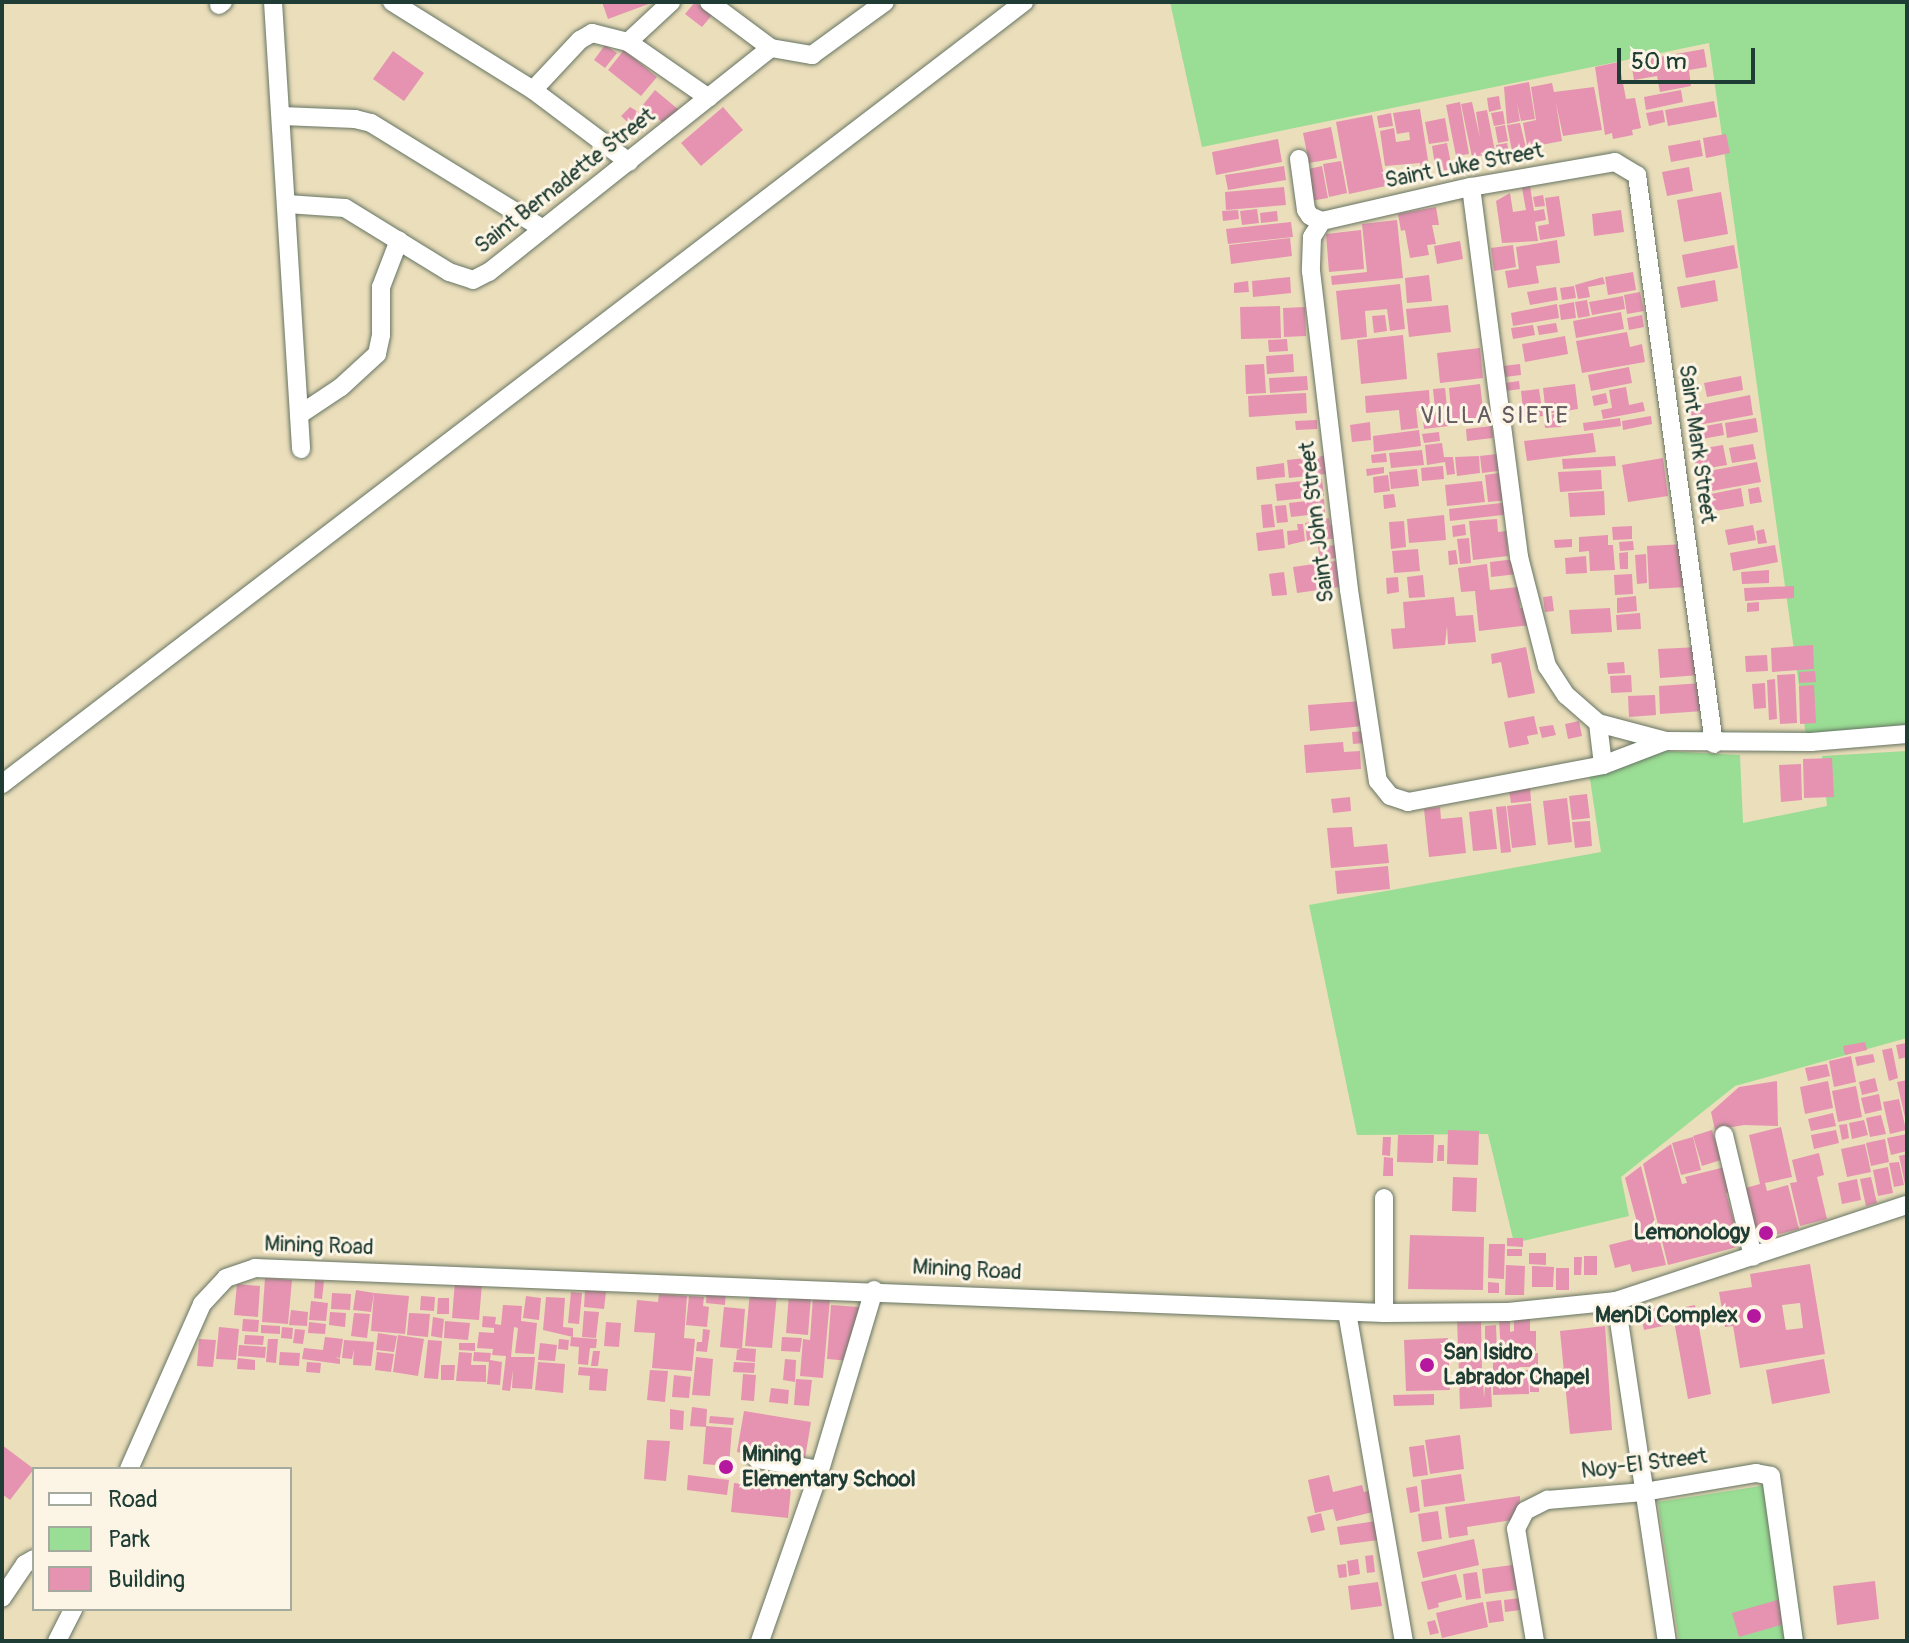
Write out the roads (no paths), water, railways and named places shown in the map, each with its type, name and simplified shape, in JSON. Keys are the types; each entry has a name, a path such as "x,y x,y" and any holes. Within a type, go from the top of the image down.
{"street":[{"path":"273,2 301,449"},
{"path":"392,2 533,90 629,162"},
{"path":"628,42 671,2"},
{"path":"709,2 771,48 812,55 885,2"},
{"path":"2,784 1026,3"},
{"path":"533,90 580,40 592,33 628,42 709,98"},
{"name":"Saint Bernadette Street","path":"287,204 345,208 468,281 489,272 771,48"},
{"path":"282,116 355,119 371,123 542,228"},
{"path":"1299,159 1306,210 1310,216 1322,221"},
{"name":"Saint Luke Street","path":"1322,221 1471,187 1615,162"},
{"name":"Saint Mark Street","path":"1615,162 1637,175 1714,744"},
{"path":"1471,187 1519,557 1547,666 1566,695 1598,723 1666,741 1714,744 1907,734"},
{"name":"Saint John Street","path":"1322,221 1312,237 1311,271 1349,590 1378,781 1390,796 1408,802 1603,765"},
{"path":"299,415 341,387 377,354 381,335 381,287 399,240"},
{"path":"1598,723 1603,765 1666,741"},
{"path":"1724,1135 1753,1257"},
{"path":"1384,1198 1384,1313"},
{"name":"Mining Road","path":"130,1467 202,1304 226,1278 240,1271 270,1268 874,1290 1347,1312 1508,1312 1616,1301 1907,1205"},
{"path":"760,1641 820,1470 874,1290"},
{"path":"1616,1301 1667,1641"},
{"path":"1347,1312 1404,1641"},
{"path":"757,1459 820,1470"},
{"name":"Noy-El Street","path":"1535,1641 1516,1529 1525,1511 1547,1500 1644,1492 1756,1473 1771,1476 1794,1641"},
{"path":"2,1598 25,1564 32,1560"},
{"path":"57,1641 72,1611"}],"place":[{"name":"Lemonology","path":"1766,1233"},
{"name":"MenDi Complex","path":"1754,1316"},
{"name":"San Isidro Labrador Chapel","path":"1427,1365"},
{"name":"Mining Elementary School","path":"726,1467"}],"district":[{"name":"VILLA SIETE","path":"1495,416"}]}
